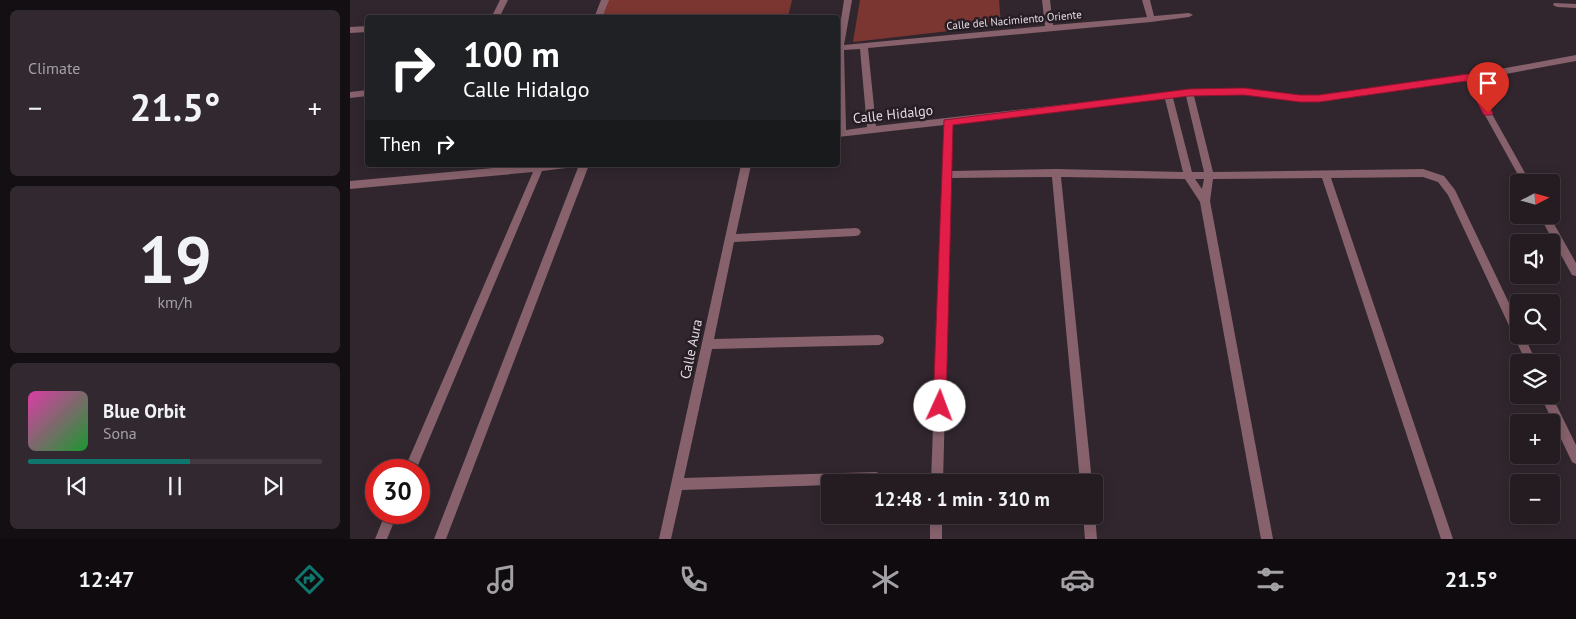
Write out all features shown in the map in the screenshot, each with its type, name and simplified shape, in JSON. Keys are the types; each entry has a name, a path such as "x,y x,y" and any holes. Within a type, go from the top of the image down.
{"street":[{"path":"496,15 504,0"},
{"path":"599,15 605,0"},
{"path":"840,134 840,48 848,0"},
{"path":"1046,0 1049,28"},
{"path":"1146,0 1151,19"},
{"path":"1557,5 1576,6"},
{"name":"Calle del Nacimiento Oriente","path":"840,48 1189,15"},
{"path":"350,30 365,29"},
{"path":"864,45 872,130"},
{"name":"Calle Hidalgo","path":"840,134 1189,93 1244,92 1300,99 1319,99 1468,78 1576,58"},
{"path":"1468,78 1522,174"},
{"path":"350,95 365,93"},
{"path":"1189,93 1209,176 1205,201 1267,539"},
{"path":"1168,95 1188,176 1205,201"},
{"path":"937,474 948,122"},
{"path":"350,185 530,167"},
{"path":"415,459 540,167"},
{"path":"440,539 583,167"},
{"name":"Calle Aura","path":"665,539 746,167"},
{"path":"947,174 1056,173 1209,176 1423,173 1441,179 1452,193 1527,354"},
{"path":"1056,173 1085,474"},
{"path":"1325,174 1448,539"},
{"path":"1549,224 1576,272"},
{"path":"730,238 856,232"},
{"path":"707,344 879,340"},
{"path":"1550,404 1576,458"},
{"path":"677,484 821,480"},
{"path":"381,539 387,524"},
{"path":"936,524 936,539"},
{"path":"1090,524 1091,539"}],"shaded area":[{"path":"603,0 792,0 788,15 597,15"},
{"path":"860,0 999,0 1001,25 853,42"}],"route":[{"path":"940,406 948,122 1189,93 1244,92 1300,99 1319,99 1468,78 1488,113"}]}
